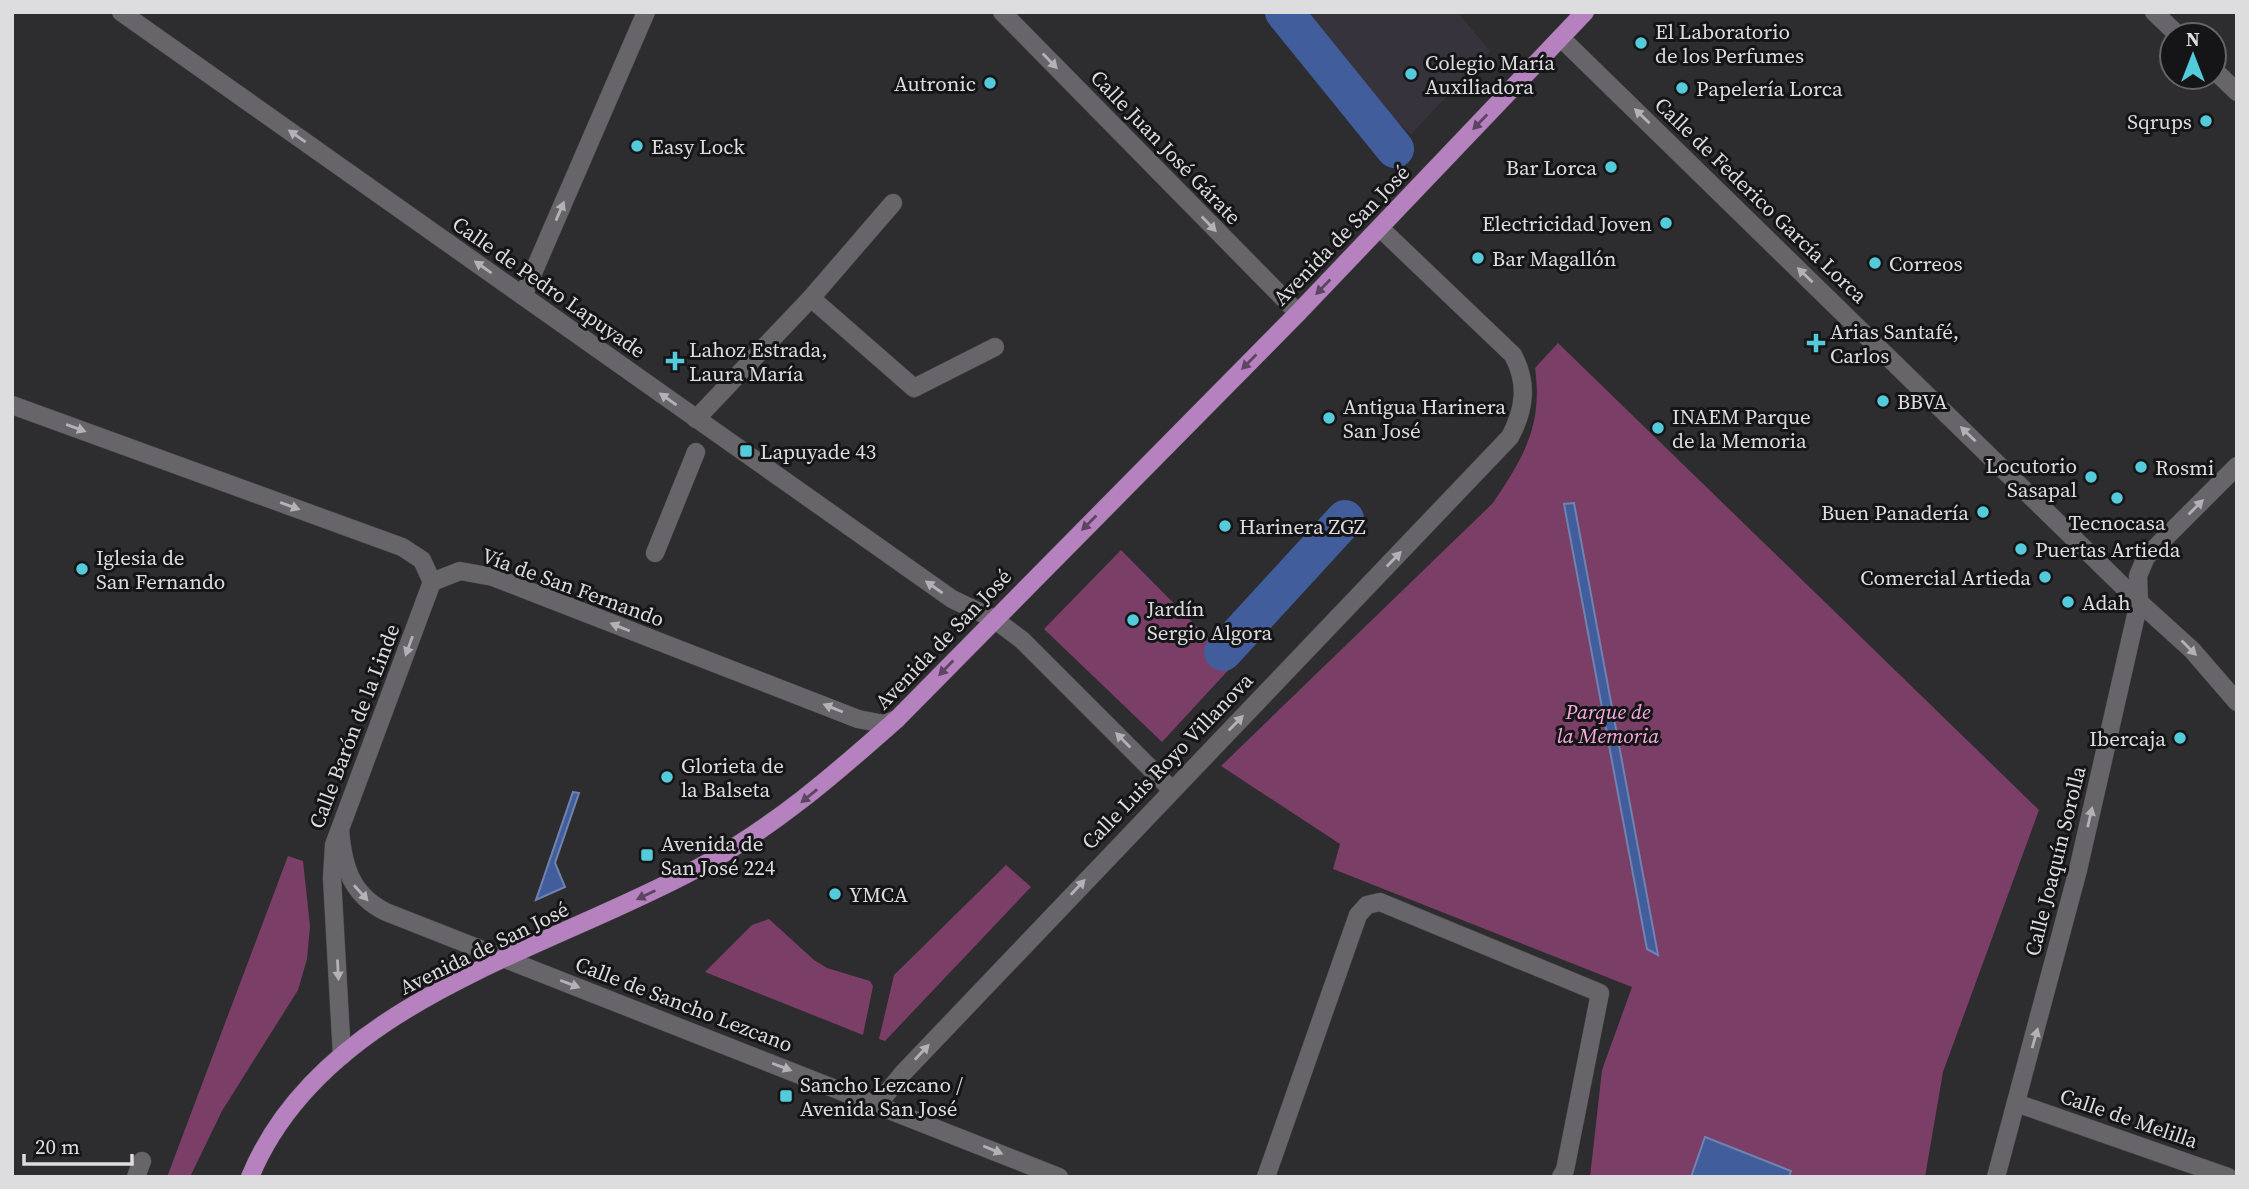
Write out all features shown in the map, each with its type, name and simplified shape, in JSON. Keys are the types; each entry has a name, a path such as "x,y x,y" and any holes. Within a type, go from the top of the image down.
{"main road":[{"name":"Avenida de San José","path":"250,1177 277,1127 301,1095 342,1056 384,1023 419,1002 661,887 749,839 810,796 897,719 1298,313 1585,12"}],"street":[{"name":"Calle de Pedro Lapuyade","path":"121,12 952,600 994,619 1039,655 1171,789"},
{"path":"523,296 646,12"},
{"name":"Calle Juan José Gárate","path":"1002,12 1298,313"},
{"name":"Calle de Federico García Lorca","path":"1561,37 2139,602 2192,650 2237,702"},
{"path":"696,419 811,298 893,203"},
{"name":"Calle Luis Royo Villanova","path":"878,1104 904,1072 1171,789 1495,453 1517,424 1523,391 1522,374 1513,355 1380,228"},
{"path":"811,298 914,388 995,347"},
{"path":"12,405 402,547 422,560 432,582"},
{"path":"655,553 695,452"},
{"name":"Calle Joaquín Sorolla","path":"1996,1177 2077,870 2139,602 2138,576 2143,562 2237,466"},
{"name":"Vía de San Fernando","path":"432,582 460,571 493,577 858,719 884,724 897,719"},
{"name":"Calle Barón de la Linde","path":"342,1056 332,858 432,582"},
{"name":"Calle de Sancho Lezcano","path":"340,830 342,853 352,883 375,906 1059,1177"},
{"path":"1266,1177 1358,915 1367,905 1380,902 1600,993 1579,1106 1565,1170 1561,1177"},
{"name":"Calle de Melilla","path":"2015,1103 2228,1177"}],"shaded area":[{"name":"Colegio María Auxiliadora","path":"1304,12 1457,12 1490,51 1411,134 1365,93 1369,89 1316,34 1320,29"}],"green space":[{"name":"Parque de la Memoria","path":"1558,343 2039,810 1943,1072 1925,1177 1590,1177 1602,1070 1632,987 1333,869 1340,844 1221,766 1493,503 1514,471 1529,440 1536,407 1535,368"},
{"path":"1121,550 1234,664 1162,742 1044,629"},
{"path":"288,856 303,861 310,926 307,959 298,990 222,1111 190,1177 167,1177"},
{"path":"1006,865 1031,887 885,1041 879,1039 894,975"},
{"path":"769,919 814,960 827,968 870,981 873,986 863,1035 705,972 752,925"}],"water":[{"path":"1574,503 1658,955 1647,949 1564,504"},
{"path":"573,792 579,793 555,863 565,887 536,900"},
{"path":"1705,1137 1791,1171 1789,1177 1691,1177"}],"waterway":[{"path":"1284,12 1395,149"},
{"path":"1223,652 1345,519"}],"place":[{"name":"El Laboratorio de los Perfumes","path":"1641,43"},
{"name":"Colegio María Auxiliadora","path":"1411,74"},
{"name":"Autronic","path":"990,83"},
{"name":"Papelería Lorca","path":"1682,88"},
{"name":"Sqrups","path":"2206,121"},
{"name":"Easy Lock","path":"637,146"},
{"name":"Bar Lorca","path":"1611,167"},
{"name":"Electricidad Joven","path":"1666,223"},
{"name":"Bar Magallón","path":"1478,258"},
{"name":"Correos","path":"1875,263"},
{"name":"Arias Santafé, Carlos","path":"1816,343"},
{"name":"Lahoz Estrada, Laura María","path":"675,361"},
{"name":"BBVA","path":"1883,401"},
{"name":"Antigua Harinera San José","path":"1329,418"},
{"name":"INAEM Parque de la Memoria","path":"1658,428"},
{"name":"Lapuyade 43","path":"746,451"},
{"name":"Rosmi","path":"2141,467"},
{"name":"Locutorio Sasapal","path":"2091,477"},
{"name":"Tecnocasa","path":"2117,498"},
{"name":"Buen Panadería","path":"1983,512"},
{"name":"Harinera ZGZ","path":"1225,526"},
{"name":"Puertas Artieda","path":"2021,549"},
{"name":"Iglesia de San Fernando","path":"82,569"},
{"name":"Comercial Artieda","path":"2045,577"},
{"name":"Adah","path":"2068,602"},
{"name":"Jardín Sergio Algora","path":"1133,620"},
{"name":"Ibercaja","path":"2180,738"},
{"name":"Glorieta de la Balseta","path":"667,777"},
{"name":"Avenida de San José 224","path":"647,855"},
{"name":"YMCA","path":"835,894"},
{"name":"Sancho Lezcano / Avenida San José","path":"786,1096"}]}
